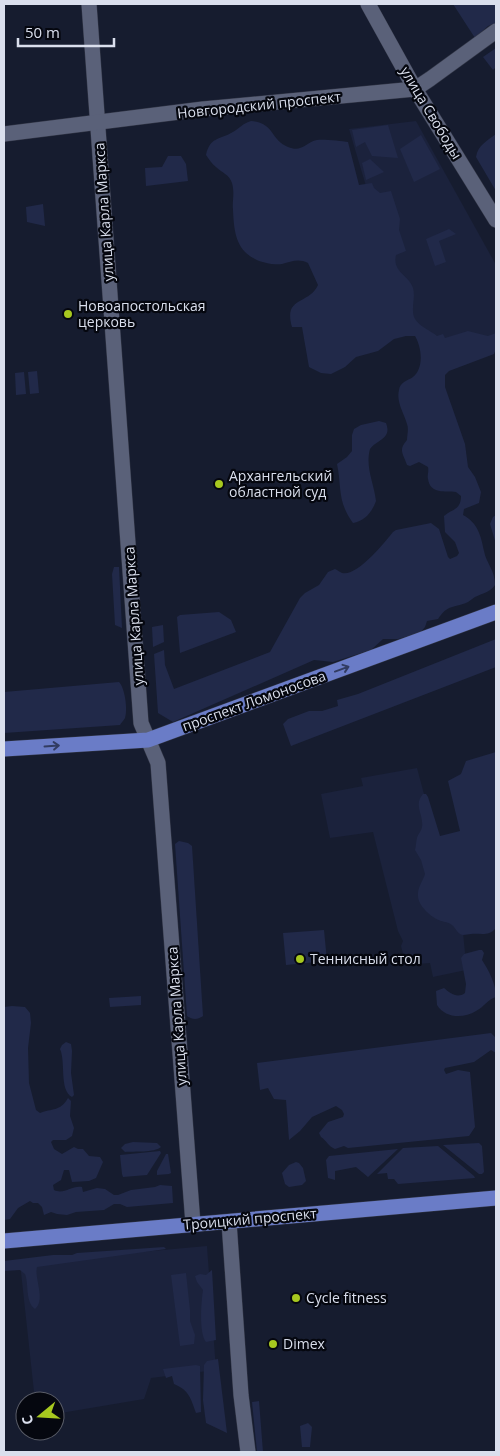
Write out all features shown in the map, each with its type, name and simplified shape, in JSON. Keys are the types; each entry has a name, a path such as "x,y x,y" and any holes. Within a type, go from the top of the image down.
{"main road":[{"name":"проспект Ломоносова","path":"4,750 148,740 496,612"},
{"name":"Троицкий проспект","path":"4,1240 496,1198"}],"street":[{"name":"улица Карла Маркса","path":"89,4 141,723 158,763 193,1224"},
{"name":"улица Свободы","path":"368,4 415,89 496,220"},
{"name":"Новгородский проспект","path":"4,134 300,99 415,89 496,31"},
{"path":"229,1222 241,1395 248,1452"}],"shaded area":[{"path":"453,4 496,4 496,23 488,26 475,38"},
{"path":"496,48 496,67 493,70 483,57"},
{"path":"251,121 259,122 269,128 282,144 293,149 300,148 317,140 348,142 359,185 372,183 374,188 380,193 391,191 400,219 399,230 406,251 396,255 395,261 396,266 413,288 413,312 417,322 437,336 443,334 445,338 468,331 488,336 496,333 496,349 494,354 449,371 445,375 445,387 465,444 468,467 475,477 481,492 479,503 464,509 463,515 478,530 485,555 494,575 495,585 468,602 448,608 438,619 427,621 420,633 398,639 383,639 371,650 333,662 314,660 173,722 158,713 154,654 164,650 165,665 174,689 270,652 300,598 305,593 319,585 328,572 335,569 342,573 348,573 355,570 370,558 396,530 431,523 439,529 448,557 450,559 459,553 455,542 445,532 444,516 458,507 461,496 456,492 439,491 432,487 428,479 428,467 419,462 410,466 407,465 402,452 407,440 408,428 399,403 398,394 401,385 413,377 419,368 421,358 415,336 394,339 378,351 356,357 345,367 331,374 321,373 309,367 302,327 292,327 290,317 294,305 309,296 318,285 308,263 298,261 279,264 265,263 248,255 237,238 234,225 232,183 206,155 210,145 215,140"},
{"path":"416,121 496,265 496,339 428,365 390,276 377,223 349,129"},
{"path":"388,125 398,158 372,156 365,142 356,147 352,130"},
{"path":"496,134 496,191 476,157 481,146"},
{"path":"421,135 440,169 414,182 400,149"},
{"path":"168,156 181,156 186,164 188,181 146,186 145,168 162,167"},
{"path":"370,159 384,172 366,180 362,163"},
{"path":"43,204 45,226 27,222 26,207"},
{"path":"449,229 456,234 439,241 446,262 435,266 426,239"},
{"path":"37,371 39,393 30,394 28,372"},
{"path":"24,372 26,394 16,395 15,373"},
{"path":"379,421 386,423 386,436 370,449 369,456 369,469 376,501 368,515 353,523 342,501 337,464 352,451 354,429 361,425"},
{"path":"496,515 496,544 490,524"},
{"path":"114,567 119,567 122,628 115,625 112,574"},
{"path":"219,612 231,620 236,632 180,653 177,617 180,615"},
{"path":"163,625 164,642 153,647 152,627"},
{"path":"496,639 496,667 291,746 283,724 288,719 309,711 322,711 338,706 337,700 358,694"},
{"path":"119,682 124,694 126,710 125,718 120,725 4,733 4,692"},
{"path":"496,752 496,928 487,934 463,935 451,924 437,919 430,914 420,904 418,890 425,874 421,860 415,850 417,838 422,827 419,802 423,794 426,794 440,836 460,831 448,781 461,774 466,761"},
{"path":"417,768 424,794 422,796 446,920 463,932 465,953 463,956 466,970 433,977 430,963 406,965 401,946 403,941 398,931 373,832 330,838 321,794 363,786 361,778"},
{"path":"179,841 192,846 203,1016 195,1019 187,1016 175,844"},
{"path":"324,930 327,961 286,965 283,933"},
{"path":"482,950 484,953 482,960 490,973 496,997 471,1014 455,1016 445,1013 437,1005 436,991 444,988 456,995 465,993 466,984 461,958 464,954"},
{"path":"141,996 141,1005 110,1007 109,998"},
{"path":"4,1007 25,1007 30,1013 29,1083 36,1110 40,1113 59,1108 68,1098 71,1101 70,1116 74,1128 72,1136 66,1140 53,1140 51,1142 54,1149 62,1154 74,1147 83,1149 89,1156 100,1157 103,1162 96,1178 89,1181 72,1182 69,1170 64,1170 61,1180 53,1185 54,1190 61,1191 82,1187 83,1192 97,1188 105,1189 114,1195 118,1195 131,1190 160,1185 172,1186 173,1203 127,1207 114,1204 104,1210 76,1212 67,1215 51,1212 44,1215 42,1207 38,1203 30,1201 18,1208 10,1219 4,1220"},
{"path":"491,1033 496,1038 496,1053 491,1050 474,1062 445,1068 444,1070 446,1074 458,1070 470,1072 475,1127 469,1136 348,1148 344,1146 335,1149 319,1133 328,1122 343,1117 342,1110 336,1106 312,1117 289,1140 286,1100 274,1099 268,1088 260,1090 257,1063"},
{"path":"66,1042 71,1044 72,1051 71,1073 74,1095 72,1097 65,1088 60,1049"},
{"path":"133,1142 157,1143 161,1147 149,1151 125,1152 121,1148 125,1144"},
{"path":"479,1143 482,1146 484,1172 482,1174 479,1174 443,1145"},
{"path":"438,1146 475,1178 398,1184 394,1179 388,1179 387,1173 377,1174 403,1148"},
{"path":"398,1149 368,1177 356,1167 335,1171 335,1180 328,1178 326,1160 329,1156"},
{"path":"160,1151 161,1153 147,1175 123,1177 120,1155"},
{"path":"166,1154 168,1154 171,1173 157,1175 157,1171"},
{"path":"296,1162 303,1168 306,1181 302,1185 289,1187 285,1184 282,1173 289,1165"},
{"path":"207,1246 216,1370 151,1378 144,1399 65,1412 65,1391 34,1391 20,1263"},
{"path":"164,1247 166,1249 37,1267 40,1300 35,1309 28,1297 25,1274 20,1270 4,1271 4,1261 53,1255"},
{"path":"212,1270 216,1340 206,1342 201,1325 203,1290 195,1276 200,1274 206,1275"},
{"path":"186,1273 190,1321 195,1335 194,1344 180,1346 171,1275"},
{"path":"218,1359 227,1433 206,1423 203,1400 204,1365 207,1361"},
{"path":"200,1366 201,1412 196,1413 191,1399 186,1392 174,1384 172,1376 166,1378 163,1369"},
{"path":"259,1401 263,1452 257,1452 252,1402"},
{"path":"308,1423 312,1427 310,1447 302,1447 300,1426"}],"place":[{"name":"Новоапостольская церковь","path":"68,314"},
{"name":"Архангельский областной суд","path":"219,484"},
{"name":"Теннисный стол","path":"300,959"},
{"name":"Cycle fitness","path":"296,1298"},
{"name":"Dimex","path":"273,1344"}]}
